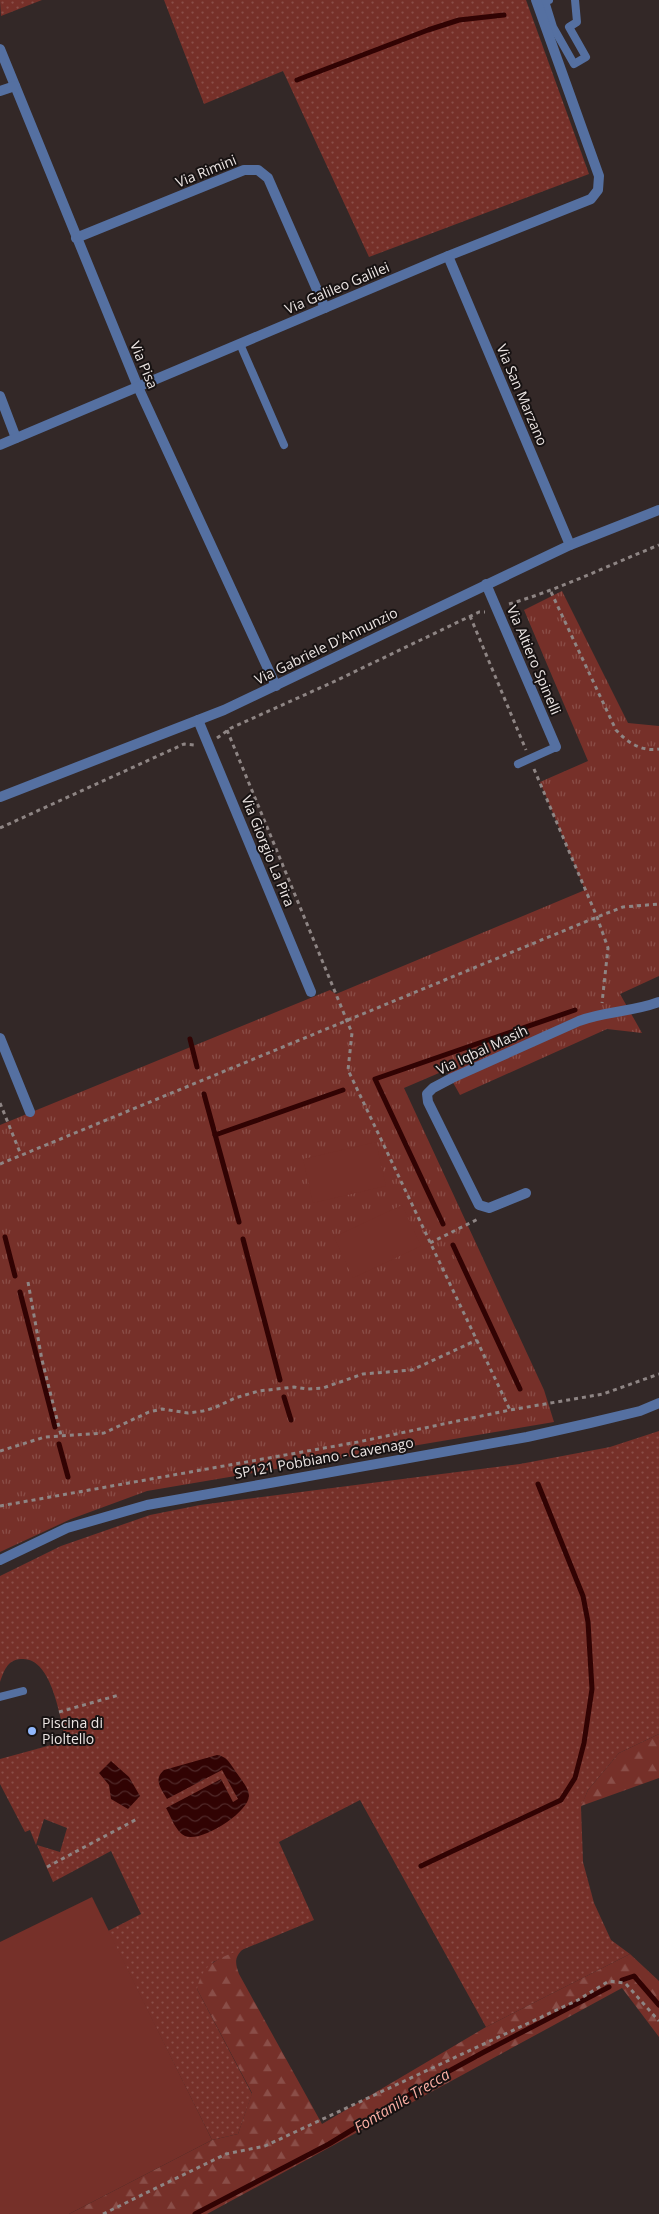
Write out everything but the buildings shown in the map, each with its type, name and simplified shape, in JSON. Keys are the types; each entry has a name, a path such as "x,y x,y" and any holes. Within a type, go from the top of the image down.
{"street":[{"name":"Via Galileo Galilei","path":"0,445 448,256 594,197 599,186 599,176 536,0"},
{"name":"Via Pisa","path":"0,49 138,387 276,686"},
{"path":"0,91 14,86"},
{"name":"Via Rimini","path":"76,238 244,170 258,170 268,178 325,308"},
{"name":"Via San Marzano","path":"448,256 570,545"},
{"path":"0,396 16,438"},
{"name":"Via Gabriele D'Annunzio","path":"0,797 198,720 276,686 570,545 659,510"},
{"name":"Via Altiero Spinelli","path":"486,584 556,747"},
{"name":"Via Giorgio La Pira","path":"198,720 311,992"},
{"name":"Via Iqbal Masih","path":"482,1208 474,1198 428,1102 427,1094 433,1088 452,1078 580,1021 601,1014 638,1008 659,1002"},
{"path":"0,1038 30,1112"},
{"path":"482,1208 493,1207 526,1193"},
{"name":"SP121 Pobbiano - Cavenago","path":"0,1560 67,1528 147,1505 527,1436 615,1417 659,1403"}],"lane":[{"path":"549,0 544,1 553,27 574,64 586,57 569,27 577,22 575,0"},
{"path":"240,344 284,445"},
{"path":"518,764 556,747"},
{"path":"0,1697 23,1691"}],"path":[{"path":"0,828 184,744 199,746 218,738 227,730 479,612 492,613 551,592 592,572 659,545"},
{"path":"551,592 616,730 625,741 640,748 659,749"},
{"path":"470,616 597,917 608,948 601,1014"},
{"path":"227,730 352,1033 348,1070 510,1410"},
{"path":"0,1164 597,917 623,907 659,904"},
{"path":"0,1103 21,1155"},
{"path":"430,1243 480,1220 482,1208"},
{"path":"28,1282 42,1360 61,1435"},
{"path":"0,1451 31,1440 61,1435 104,1433 149,1412 162,1409 188,1413 203,1411 259,1391 294,1387 307,1389 323,1388 363,1374 412,1370 477,1340"},
{"path":"0,1506 358,1442 510,1410 602,1394 659,1374"},
{"path":"59,1712 118,1695"},
{"path":"66,1738 80,1734"},
{"path":"47,1868 138,1819"},
{"path":"103,2214 226,2154 265,2146 578,2000 609,1981 625,1983 659,2021"}],"green space":[{"path":"0,0 42,0 1,16"},
{"path":"164,0 526,0 589,174 369,257 283,71 204,104"},
{"path":"562,591 628,723 659,726 659,976 620,994 642,1033 607,1029 460,1095 446,1070 404,1088 544,1390 554,1422 147,1491 71,1519 0,1552 0,1125 330,990 336,994 585,890 540,782 588,761 524,610"},
{"path":"376,1142 386,1186 313,1203 303,1159"},
{"path":"402,1205 421,1246 353,1278 334,1237"},
{"path":"659,1431 659,1734 619,1753 588,1790 581,1807 583,1862 594,1903 611,1940 630,1954 486,2027 360,1800 279,1842 314,1920 213,1962 197,1989 252,2094 238,2134 212,2140 108,1931 141,1914 111,1851 53,1882 37,1845 60,1852 67,1828 44,1819 36,1845 30,1830 25,1832 0,1784 0,1759 66,1741 53,1690 40,1667 32,1661 21,1659 12,1661 0,1682 0,1576 61,1546 150,1515 200,1505 520,1464 610,1447"},
{"path":"659,1734 659,1778 581,1806 588,1790 619,1753"},
{"path":"92,1897 212,2140 69,2214 0,2214 0,1942"},
{"path":"244,1948 238,1954 236,1960 239,1974 322,2124 486,2027 630,1954 659,1981 659,2037 622,1988 207,2214 69,2214 212,2140 238,2134 252,2093 197,1989 208,1967 220,1958"}],"water":[{"path":"217,1755 227,1760 245,1785 249,1793 247,1803 233,1818 212,1831 192,1837 185,1836 176,1828 166,1808 221,1779 233,1802 238,1799 222,1770 167,1799 159,1784 159,1777 164,1770"},
{"path":"111,1761 129,1777 140,1796 128,1809 111,1799 109,1785 99,1773"}],"waterway":[{"path":"297,80 459,20 504,15"},
{"path":"443,1224 375,1079 575,1010"},
{"path":"190,1039 197,1067"},
{"path":"215,1135 343,1090"},
{"path":"204,1094 239,1222"},
{"path":"5,1237 15,1276"},
{"path":"243,1239 280,1380"},
{"path":"453,1245 520,1389"},
{"path":"20,1292 55,1427"},
{"path":"284,1397 291,1420"},
{"path":"59,1444 68,1477"},
{"path":"421,1866 561,1800 575,1778 584,1743 592,1689 588,1622 583,1596 538,1484"},
{"name":"Fontanile Trecca","path":"622,1980 634,1976 659,2005"},
{"name":"Fontanile Trecca","path":"195,2214 329,2144 440,2076 609,1987"}],"place":[{"name":"Piscina di Pioltello","path":"32,1731"}]}
